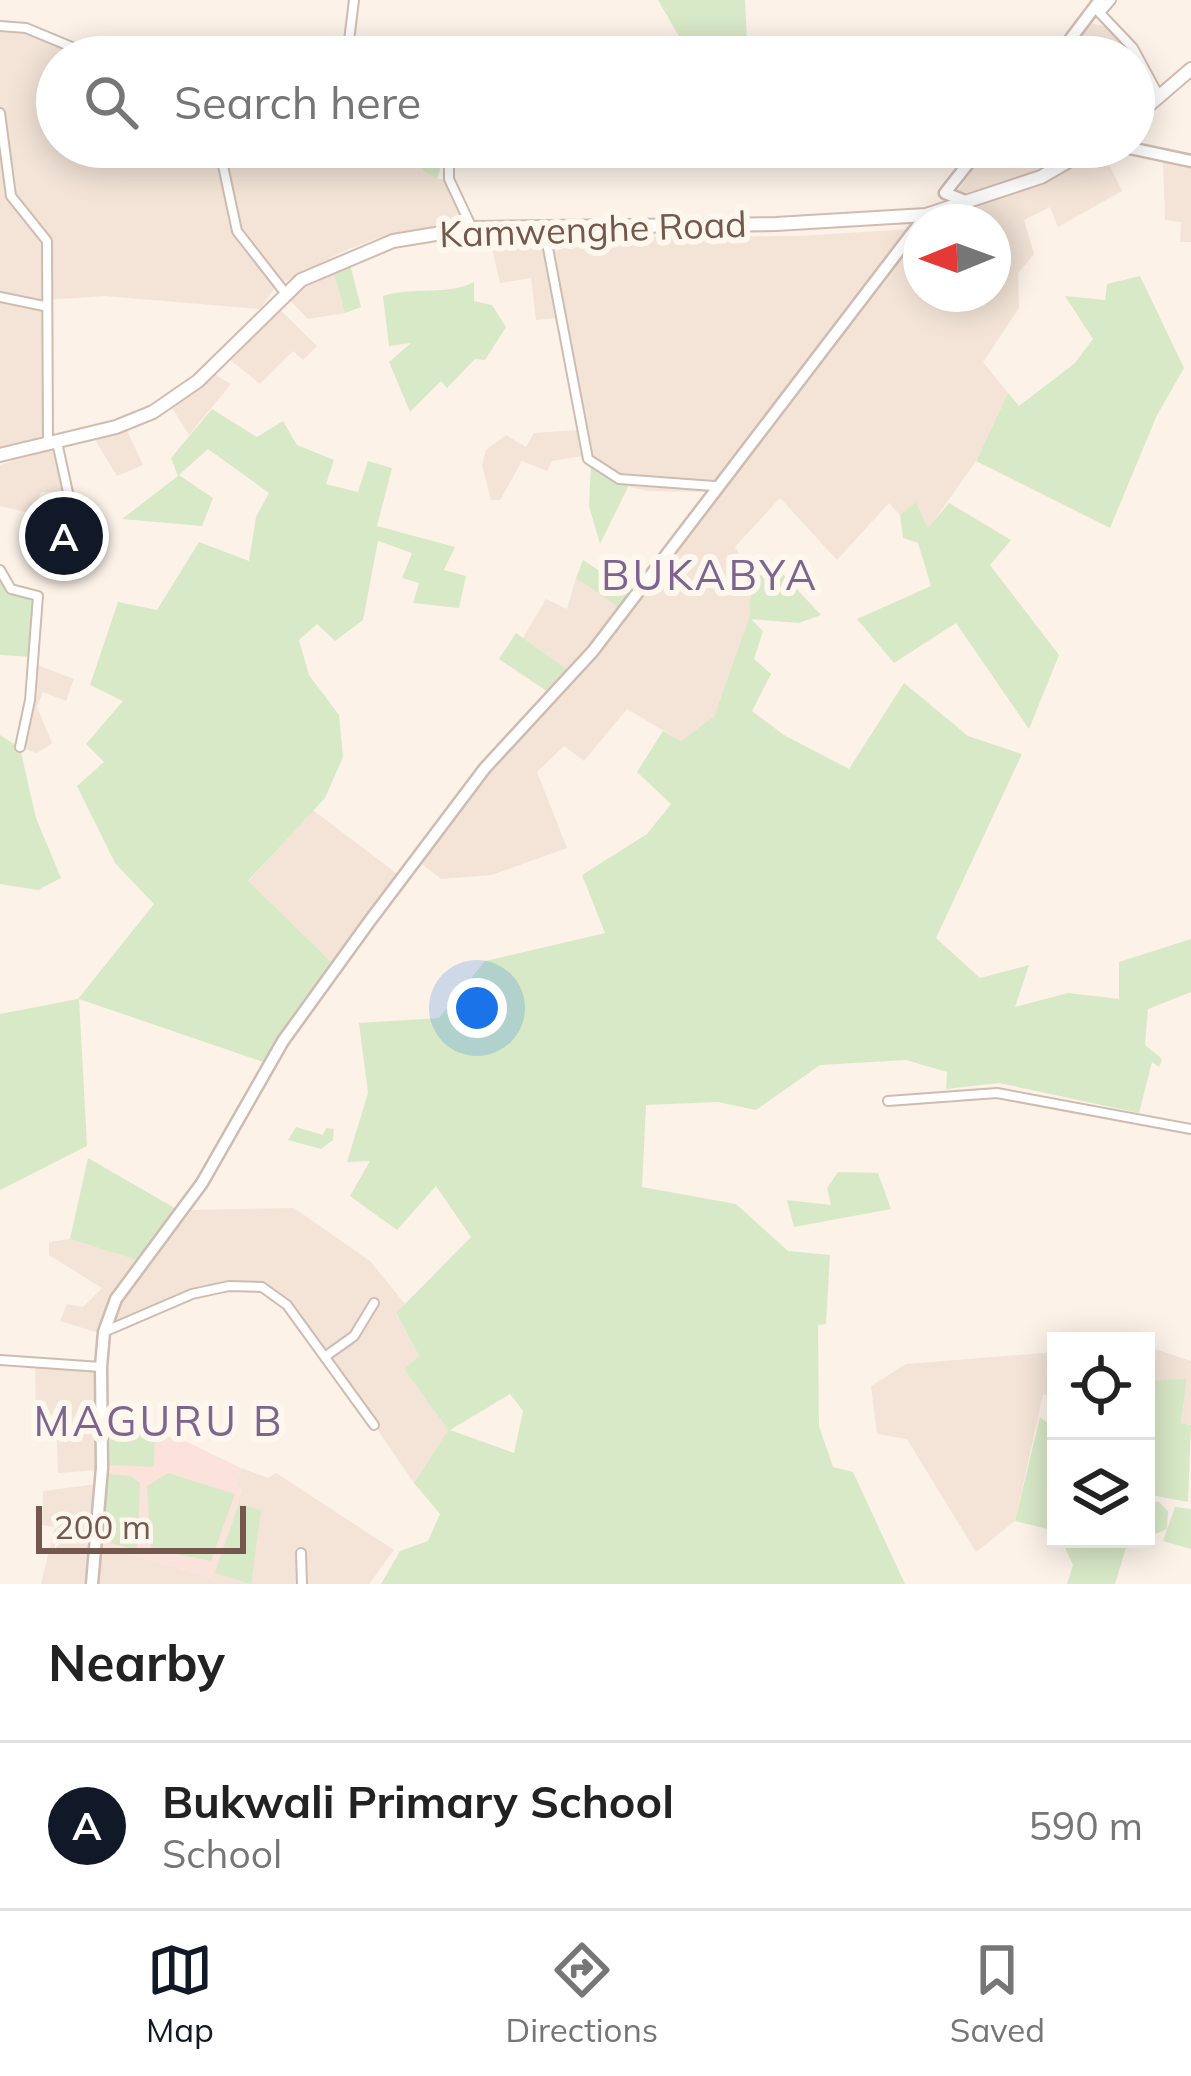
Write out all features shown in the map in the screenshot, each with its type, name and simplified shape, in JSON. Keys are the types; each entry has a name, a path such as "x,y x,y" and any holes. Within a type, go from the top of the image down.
{"main road":[{"path":"1155,103 1191,69"},
{"name":"Kamwenghe Road","path":"967,204 1057,168"},
{"name":"Kamwenghe Road","path":"0,455 116,427 181,395 286,294 318,271 393,241 472,228 776,224 903,216"}],"street":[{"path":"349,36 354,0"},
{"path":"1076,36 1111,0"},
{"path":"1099,8 1123,36"},
{"path":"0,26 26,28 45,36"},
{"path":"1155,90 1160,99"},
{"path":"0,113 11,196 47,241 44,306 52,443 79,543"},
{"path":"1155,153 1191,161"},
{"path":"224,168 237,231 286,294"},
{"path":"451,168 453,194 472,228"},
{"path":"965,168 946,193 971,203"},
{"path":"544,227 588,459 619,479 714,486"},
{"path":"92,1584 102,1468 104,1332 136,1267 202,1183 309,1004 485,769 593,651 714,486 903,244"},
{"path":"0,297 44,306"},
{"path":"0,570 11,589 34,591 38,596 30,700 20,748"},
{"path":"888,1101 997,1093 1191,1129"},
{"path":"104,1332 192,1294 245,1285 274,1293 374,1425"},
{"path":"326,1356 354,1336 374,1303"},
{"path":"0,1360 101,1367"},
{"path":"302,1553 302,1584"}],"shaded area":[{"path":"1089,23 1104,26 1116,36 1079,36"},
{"path":"0,26 26,28 46,36 36,36 36,168 429,168 437,179 445,179 467,222 378,238 344,251 276,286 260,309 105,296 45,300 45,441 0,454"},
{"path":"1163,161 1191,165 1191,242 1180,242 1181,222 1165,220"},
{"path":"973,168 1043,168 1014,184 956,194"},
{"path":"1069,168 1111,168 1122,191 1058,227 1050,207 1024,220 1034,254 1018,273 1019,308 983,362 1008,393 976,461 928,529 916,502 900,515 889,503 837,560 780,498 735,547 752,577 749,618 714,716 681,741 627,709 584,761 564,746 537,772 567,848 492,875 441,879 422,864 488,771 593,659 647,591 699,519 711,492 648,491 616,484 596,471 547,237 797,236 903,230 903,312 1011,312 1011,204 984,204 1042,185"},
{"path":"488,231 540,232 558,318 536,320 531,278 500,283"},
{"path":"333,270 345,313 308,319 287,297"},
{"path":"277,307 317,346 303,360 293,351 260,384 229,359"},
{"path":"214,374 231,384 189,435 172,408"},
{"path":"125,426 143,465 117,476 92,435"},
{"path":"578,430 582,456 552,461 547,471 522,461 500,500 491,500 482,465 486,450 506,435 526,447 534,433"},
{"path":"54,449 62,492 41,492 35,514 0,506 0,465"},
{"path":"576,578 621,609 568,670 523,638 546,599 567,609"},
{"path":"37,665 74,679 66,701 43,692 37,707 52,743 37,753 19,747"},
{"path":"313,810 400,876 333,964 248,882"},
{"path":"294,1208 370,1261 405,1304 396,1314 419,1356 404,1369 448,1430 414,1483 303,1321 273,1287 215,1286 112,1326 125,1294 192,1210"},
{"path":"70,1239 140,1261 102,1334 60,1321 67,1304 83,1307 102,1288 49,1255 49,1242"},
{"path":"1155,1349 1191,1361 1191,1425 1181,1423 1187,1380 1155,1381"},
{"path":"1047,1353 1047,1395 1043,1394 1015,1521 976,1552 907,1439 877,1434 871,1386 906,1364"},
{"path":"35,1363 94,1366 99,1372 98,1470 58,1473 56,1422 36,1422"},
{"path":"107,1421 185,1441 241,1468 236,1486 242,1488 211,1577 99,1546"},
{"path":"241,1468 268,1478 276,1473 394,1550 369,1584 95,1584 99,1546 211,1577 242,1489 236,1486"},
{"path":"97,1484 88,1584 41,1584 55,1527 42,1525 43,1491"}],"green space":[{"path":"658,0 745,0 747,36 679,36"},
{"path":"422,168 440,168 437,179"},
{"path":"350,264 361,307 345,313 333,270"},
{"path":"1140,276 1184,368 1157,415 1110,528 976,461 1008,393 1019,406 1075,363 1093,339 1065,296 1105,300 1107,284"},
{"path":"474,282 474,301 492,305 506,327 485,360 475,359 447,388 441,381 410,412 389,362 411,343 389,346 383,296 453,289"},
{"path":"212,409 257,437 283,421 297,445 334,460 326,484 358,492 368,461 392,468 377,526 455,547 444,570 466,576 459,608 413,603 419,583 402,578 412,553 378,541 363,620 335,641 317,624 299,640 309,675 339,715 343,757 325,798 248,881 333,964 272,1065 79,999 87,1146 0,1190 0,1014 78,999 154,904 115,863 77,786 104,762 86,744 123,701 90,685 118,602 157,610 199,542 249,561 256,517 269,493 208,449 179,475 213,498 202,526 122,519 178,476 171,458"},
{"path":"591,463 629,485 600,544 589,506"},
{"path":"916,502 928,528 949,503 1011,540 990,565 1059,655 1029,729 956,623 894,663 857,619 931,586 918,543 903,538 900,515"},
{"path":"583,560 633,593 621,609 576,578"},
{"path":"0,564 14,594 34,594 33,657 0,655"},
{"path":"780,571 821,615 799,623 751,619 763,631 754,659 771,674 752,711 784,735 849,769 904,683 968,736 1022,754 936,938 980,978 1029,965 1015,1007 1068,993 1119,999 1119,962 1191,939 1191,992 1148,1009 1145,1045 1162,1059 1159,1067 1152,1062 1139,1113 999,1083 946,1089 947,1072 906,1060 820,1065 756,1110 718,1102 646,1105 642,1187 736,1204 788,1251 830,1255 826,1324 818,1325 819,1426 833,1467 853,1472 905,1584 381,1584 400,1551 428,1541 440,1514 414,1483 448,1430 404,1369 419,1356 396,1313 471,1237 436,1186 397,1230 350,1196 370,1161 347,1162 368,1093 359,1023 439,1018 485,961 605,933 582,875 647,834 671,804 637,772 663,731 681,741 714,716 749,618 752,577","holes":["510,1394 523,1411 514,1453 450,1430"]},
{"path":"516,633 568,670 548,692 499,659"},
{"path":"0,735 20,748 36,818 61,878 38,890 0,884"},
{"path":"296,1127 323,1135 326,1128 334,1129 333,1140 321,1149 288,1140"},
{"path":"88,1158 178,1210 140,1261 70,1239"},
{"path":"838,1172 878,1173 891,1209 794,1227 787,1200 831,1205 827,1188"},
{"path":"1187,1379 1181,1423 1191,1425 1188,1502 1155,1496 1155,1381"},
{"path":"1040,1417 1047,1423 1047,1529 1015,1521"},
{"path":"111,1422 155,1433 154,1467 109,1465"},
{"path":"168,1473 235,1494 211,1561 151,1549 147,1486"},
{"path":"108,1474 131,1476 140,1483 137,1550 103,1541"},
{"path":"1155,1502 1168,1511 1167,1529 1155,1534"},
{"path":"239,1504 261,1510 251,1584 215,1573"},
{"path":"1175,1507 1191,1509 1191,1549 1163,1541"},
{"path":"1065,1548 1126,1548 1115,1584 1067,1584 1073,1565"}],"place":[{"name":"Bukwali Primary School","path":"64,536"}],"district":[{"name":"BUKABYA","path":"710,575"},
{"name":"MAGURU B","path":"159,1421"}]}
